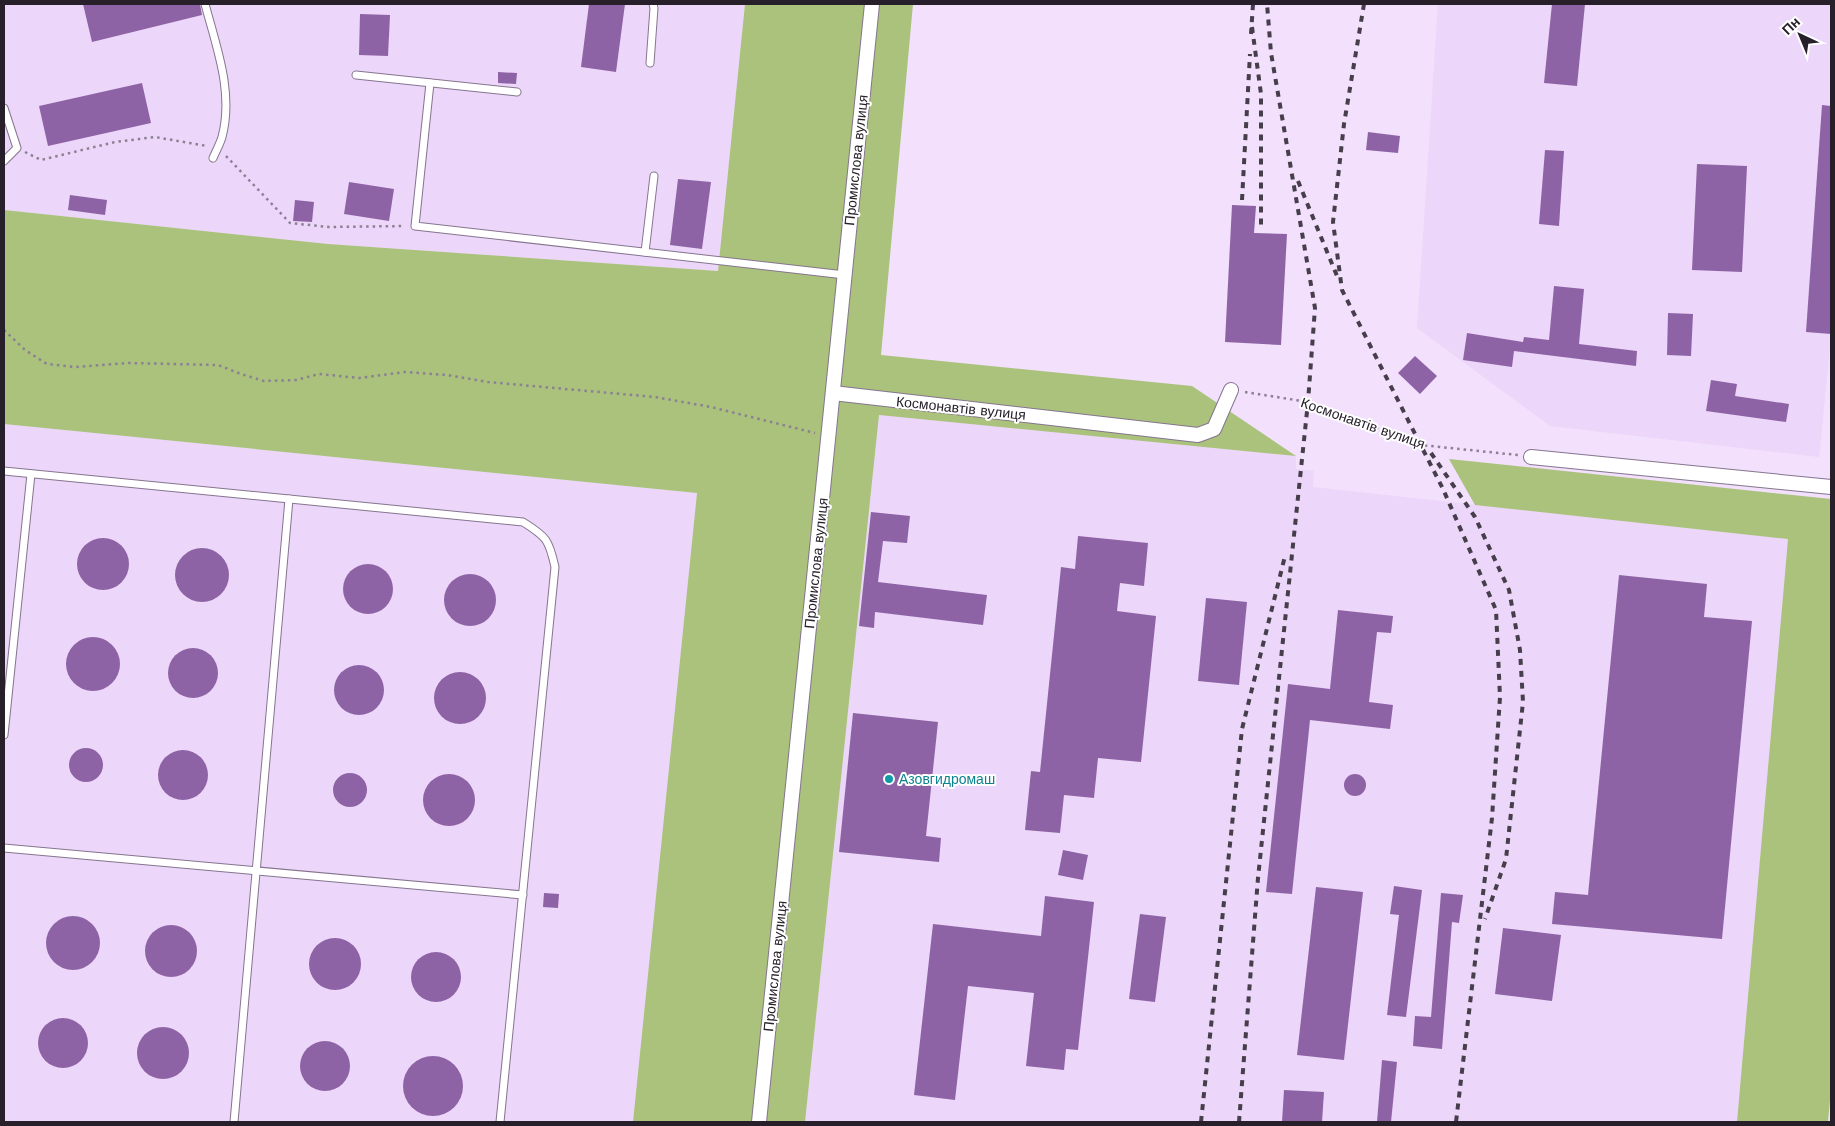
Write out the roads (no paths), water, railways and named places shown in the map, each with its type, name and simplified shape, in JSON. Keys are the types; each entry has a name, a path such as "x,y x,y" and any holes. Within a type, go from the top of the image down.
{"street":[{"name":"Промислова вулиця","path":"759,1122 872,4"},
{"name":"Космонавтів вулиця","path":"833,394 1198,435 1214,429 1231,390"},
{"path":"1531,457 1831,487"}],"lane":[{"path":"205,4 225,85 226,110 222,136 213,158"},
{"path":"650,63 653,4"},
{"path":"356,76 517,92"},
{"path":"430,83 415,226 845,275"},
{"path":"4,108 17,148 4,161"},
{"path":"645,252 654,176"},
{"path":"4,471 523,522 540,532 550,544 555,568 500,1122"},
{"path":"4,735 31,474"},
{"path":"234,1122 289,499"},
{"path":"4,848 523,895"}],"railway":[{"path":"1251,34 1253,4"},
{"path":"1239,1122 1258,878 1308,402 1315,308 1271,53 1267,4"},
{"path":"1364,4 1344,124 1333,222 1342,290 1443,489 1496,610 1500,697 1492,818 1456,1122"},
{"path":"1252,27 1261,94 1261,226"},
{"path":"1242,200 1250,54"},
{"path":"1298,181 1337,276"},
{"path":"1431,453 1475,517 1509,590 1520,650 1523,702 1506,859 1485,919"},
{"path":"1201,1122 1242,729 1285,556"}],"place":[{"name":"Азовгидромаш","path":"889,779"}]}
